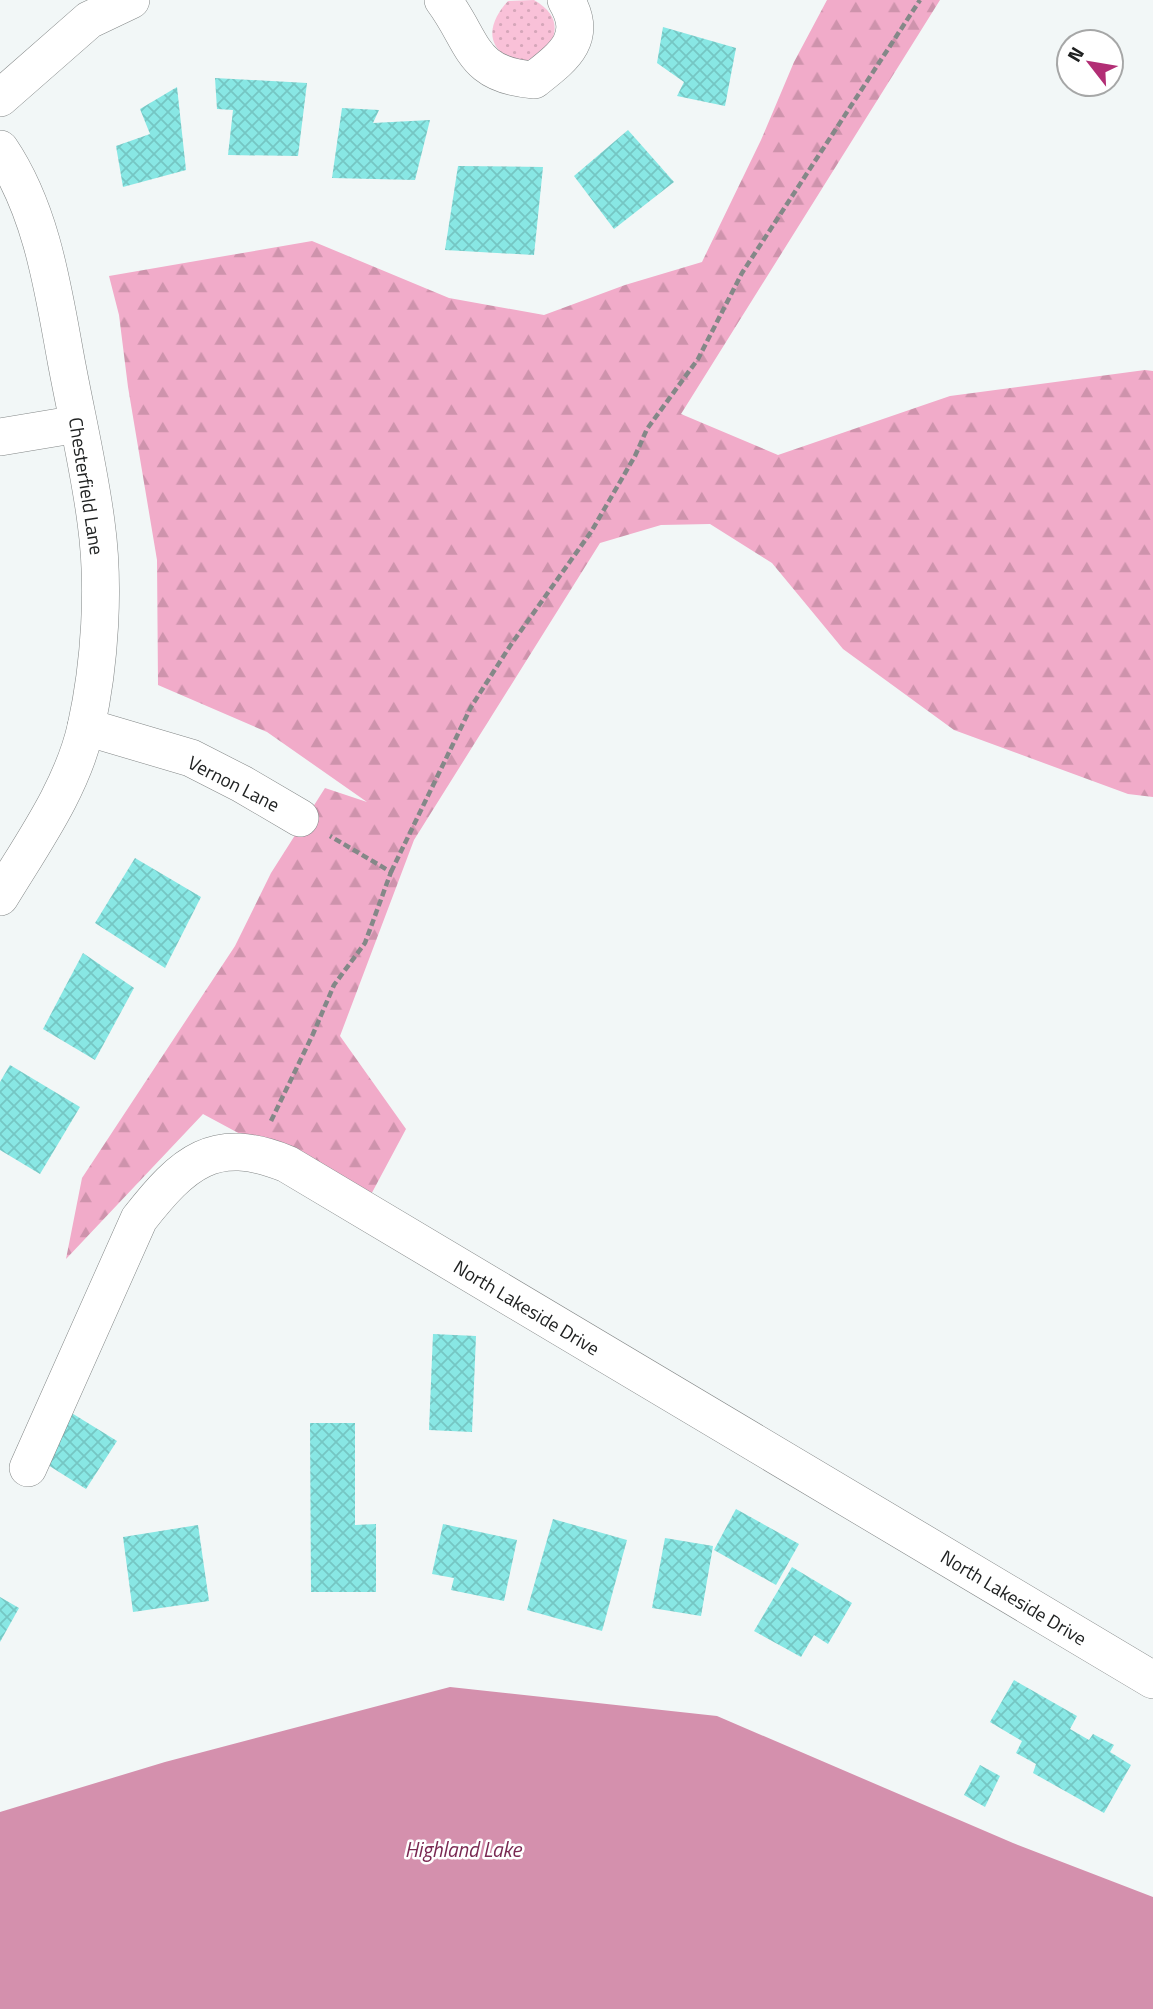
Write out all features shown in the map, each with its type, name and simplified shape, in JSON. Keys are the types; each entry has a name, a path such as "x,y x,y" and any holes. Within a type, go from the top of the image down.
{"street":[{"path":"0,98 89,20 131,0"},
{"path":"443,0 482,63 509,78 534,80 561,59 575,39 573,12 566,0"},
{"name":"Chesterfield Lane","path":"0,149 26,200 49,268 96,523 100,582 97,651 86,727 74,765 48,817 0,897"},
{"path":"0,437 78,424"},
{"name":"Vernon Lane","path":"86,727 191,758 300,818"},
{"name":"North Lakeside Drive","path":"28,1468 139,1219 162,1190 186,1168 207,1157 232,1150 257,1153 287,1164 1153,1680"}],"path":[{"path":"257,1153 334,985 365,943 391,872 471,707 510,646 591,531 635,456 647,429 698,359 742,274 920,0"},
{"path":"300,818 391,872"}],"shaded area":[{"path":"534,0 544,7 554,21 553,37 540,63 518,64 504,55 494,42 492,35 495,20 508,1"}],"green space":[{"path":"827,0 940,0 681,414 778,455 950,396 1153,371 1153,797 1128,794 954,730 843,649 772,563 710,524 661,525 600,543 414,840 340,1036 406,1129 367,1202 203,1114 66,1259 82,1178 235,946 271,873 325,788 367,802 267,732 158,685 157,560 128,387 119,315 109,276 312,241 449,298 544,315 625,285 702,262 761,140 794,62"}],"water":[{"name":"Highland Lake","path":"450,1687 717,1716 1013,1843 1153,1897 1153,2009 0,2009 0,1812 165,1762"}],"building":[{"path":"663,27 736,48 725,106 677,96 684,82 657,63"},
{"path":"215,78 307,83 298,156 228,155 233,110 217,109"},
{"path":"177,87 186,170 123,187 116,146 150,134 140,109"},
{"path":"342,108 379,110 373,123 430,120 415,180 332,178"},
{"path":"628,130 674,182 614,229 574,176"},
{"path":"458,166 543,167 534,255 445,250"},
{"path":"135,858 201,897 165,968 95,923"},
{"path":"83,953 134,988 95,1060 43,1029"},
{"path":"10,1065 80,1107 40,1174 0,1150 0,1082"},
{"path":"433,1334 476,1336 472,1432 429,1430"},
{"path":"70,1412 117,1441 86,1489 40,1460"},
{"path":"310,1423 355,1423 355,1525 376,1524 376,1592 311,1592"},
{"path":"736,1509 799,1544 776,1585 714,1550"},
{"path":"553,1519 627,1540 602,1631 527,1610"},
{"path":"443,1524 517,1540 504,1601 451,1590 454,1578 432,1574"},
{"path":"198,1525 209,1601 133,1612 123,1537"},
{"path":"665,1538 713,1546 701,1616 652,1608"},
{"path":"792,1567 852,1603 828,1644 814,1635 801,1657 754,1631"},
{"path":"0,1597 19,1608 0,1642"},
{"path":"1014,1680 1077,1716 1070,1729 1089,1740 1093,1734 1114,1745 1110,1752 1131,1765 1104,1813 1033,1773 1036,1764 1016,1753 1022,1741 990,1722"},
{"path":"980,1765 1000,1776 985,1807 964,1795"}]}
